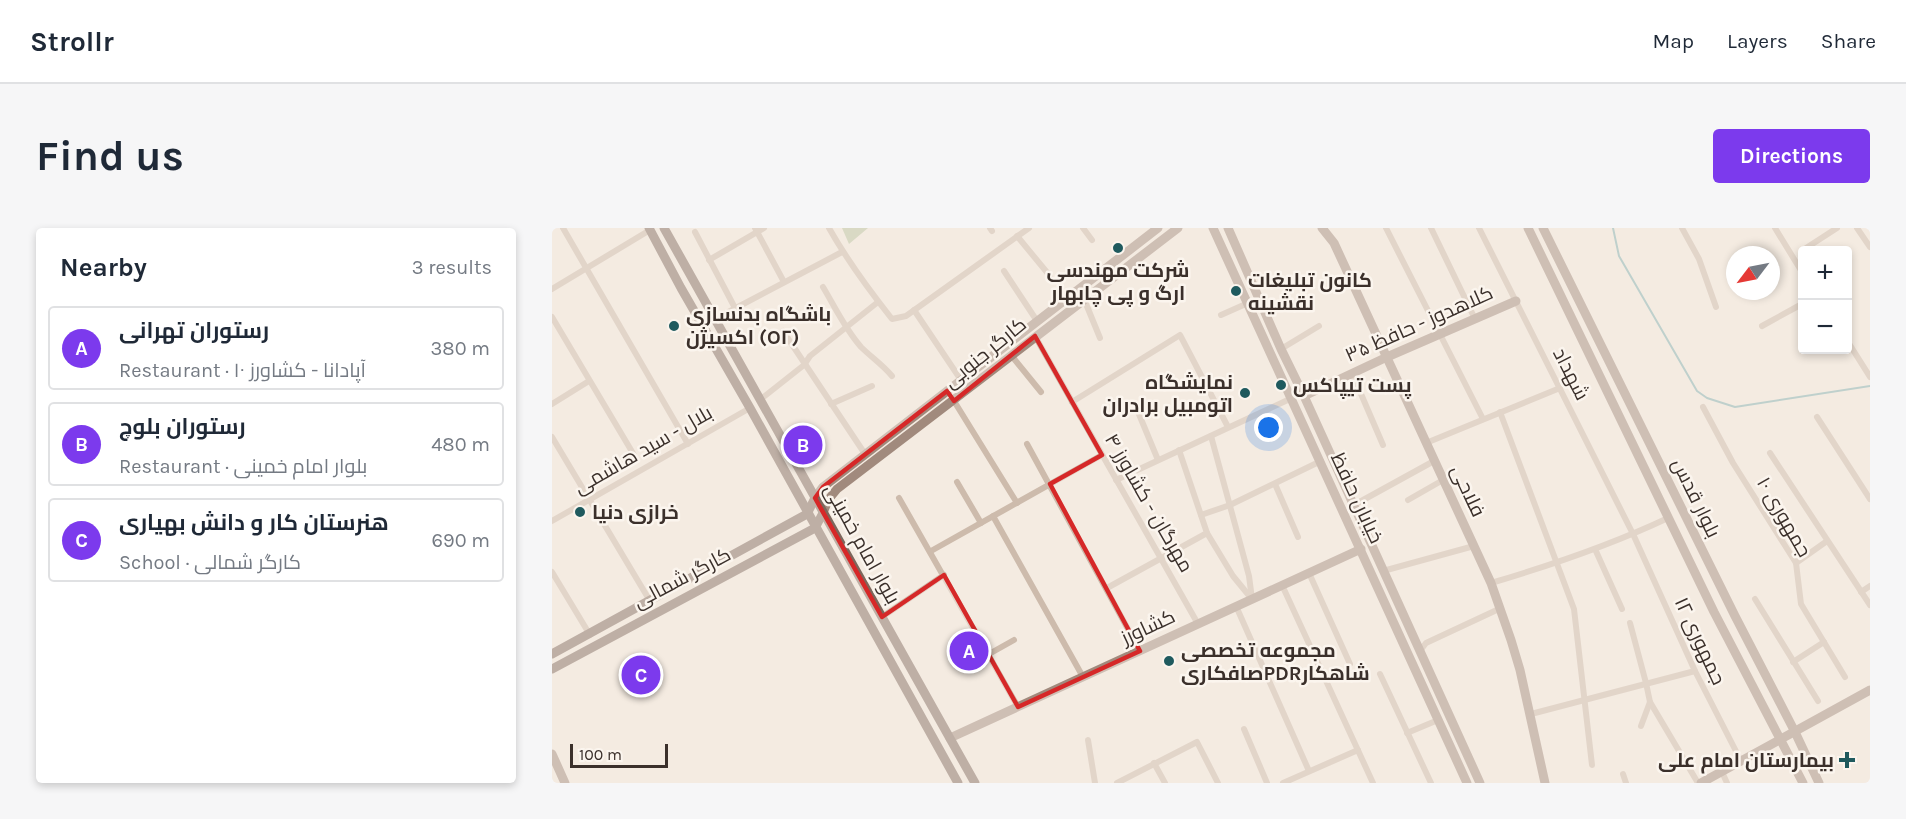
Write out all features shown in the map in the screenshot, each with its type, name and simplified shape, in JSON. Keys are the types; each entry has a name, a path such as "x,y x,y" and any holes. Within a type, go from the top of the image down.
{"main road":[{"name":"بلوار امام خمینی","path":"664,228 975,783"},
{"name":"کارگر جنوبی","path":"815,498 823,487 1158,228"},
{"name":"کارگر جنوبی","path":"823,513 828,500 837,489 1178,228"},
{"name":"خیابان حافظ","path":"1213,228 1467,783"},
{"name":"خیابان حافظ","path":"1228,228 1480,783"},
{"name":"فلاحی","path":"1322,228 1334,243 1491,583 1514,650 1545,783"},
{"name":"بلوار قدس","path":"1528,228 1714,612 1803,783"},
{"name":"بلوار قدس","path":"1542,228 1819,783"},
{"name":"بلوار امام خمینی","path":"650,229 958,783"},
{"name":"کلاهدوز - حافظ ۳۵","path":"1304,396 1516,301"},
{"path":"947,391 954,401"},
{"path":"1630,439 1644,433"},
{"path":"1332,484 1342,480"},
{"path":"807,514 815,498"},
{"path":"815,528 823,513"},
{"name":"کارگر شمالی","path":"552,654 807,514"},
{"name":"کارگر شمالی","path":"552,669 815,528"},
{"path":"755,543 762,544 764,547 765,550 761,557"},
{"name":"کشاورز","path":"950,738 1361,549"},
{"path":"1393,622 1404,617"},
{"path":"1700,783 1870,690"},
{"path":"552,754 565,783"}],"street":[{"path":"563,228 688,444"},
{"path":"709,260 756,230 764,228"},
{"path":"829,228 842,252 892,319 898,319 914,310 1029,228"},
{"path":"1083,228 1092,240"},
{"path":"1431,228 1475,319"},
{"name":"شهداد","path":"1479,228 1633,534"},
{"path":"1682,228 1699,259 1716,307"},
{"path":"1775,228 1798,264"},
{"path":"1810,246 1837,228"},
{"path":"1857,228 1870,247"},
{"path":"552,288 650,229"},
{"path":"1388,229 1483,419"},
{"path":"756,230 784,282"},
{"path":"695,232 735,308"},
{"path":"1017,236 1050,276"},
{"path":"715,319 842,252"},
{"path":"1793,257 1798,254"},
{"path":"1004,271 1038,321"},
{"path":"823,287 846,326 868,355 880,362 892,376"},
{"path":"1084,299 1100,338"},
{"path":"761,399 804,365 810,356 846,326 878,302"},
{"path":"1221,315 1248,303"},
{"path":"1762,326 1798,307"},
{"path":"914,310 961,380"},
{"path":"552,317 634,455"},
{"path":"1281,349 1319,326"},
{"path":"783,330 865,454"},
{"path":"1072,402 1180,335 1228,427"},
{"name":"مهرگان - کشاورز ۴","path":"1035,336 1198,624"},
{"path":"1852,348 1870,377"},
{"path":"1011,355 1041,392"},
{"path":"1352,373 1383,445"},
{"path":"552,404 589,381"},
{"path":"831,405 872,386"},
{"path":"1426,443 1560,388"},
{"path":"1116,480 1292,398"},
{"path":"954,401 1017,503"},
{"path":"1136,407 1158,460"},
{"name":"جمهوری ۱۰","path":"1703,407 1733,463 1796,563 1801,604 1845,677"},
{"name":"بلال - سید هاشمی","path":"552,521 750,408"},
{"path":"1500,412 1574,609 1592,765"},
{"path":"1817,417 1870,499"},
{"path":"1211,435 1249,576 1252,599"},
{"path":"552,437 650,602"},
{"path":"1028,444 1140,651"},
{"path":"1179,450 1207,533 1233,576 1252,599"},
{"path":"1770,453 1870,605"},
{"path":"931,551 1102,455"},
{"path":"1201,514 1230,505 1321,461"},
{"path":"1354,506 1434,461"},
{"path":"1408,500 1443,480"},
{"path":"957,482 981,523"},
{"path":"1275,484 1298,537"},
{"path":"899,498 1018,707"},
{"path":"993,516 1083,677"},
{"path":"1491,583 1557,563 1668,518"},
{"path":"1107,588 1207,533"},
{"name":"جمهوری ۱۲","path":"1633,534 1695,671 1741,761"},
{"path":"1796,563 1827,541"},
{"path":"1383,571 1474,546"},
{"path":"1595,549 1622,609"},
{"path":"552,572 590,634"},
{"path":"1309,573 1350,664"},
{"path":"882,617 944,575"},
{"path":"1282,585 1373,783"},
{"path":"1861,592 1870,586"},
{"path":"1755,598 1818,700"},
{"path":"1236,606 1310,771"},
{"path":"1420,651 1426,643 1501,608"},
{"path":"1630,623 1650,702 1700,783"},
{"path":"989,654 1014,640"},
{"path":"1793,662 1824,642"},
{"path":"1530,714 1695,671"},
{"path":"1380,674 1431,783"},
{"path":"1641,726 1650,702"},
{"path":"1407,733 1438,720"},
{"path":"1244,729 1267,783"},
{"path":"1088,740 1095,783"},
{"path":"1117,783 1197,742 1218,783"},
{"path":"1283,783 1358,750"},
{"path":"1154,763 1165,783"},
{"path":"1722,772 1727,783"},
{"path":"1623,774 1626,783"}],"highlighted area":[{"path":"1035,336 1102,455 1050,484 1140,651 1018,707 944,575 882,617 815,498 823,487 947,391 954,401"}],"green space":[{"path":"842,228 868,228 849,244"}],"waterway":[{"path":"1613,228 1619,256 1697,391 1707,398 1735,407 1870,386"}],"place":[{"name":"شرکت مهندسی ارگ و پی چابهار","path":"1118,248"},
{"name":"کانون تبلیغات نقشینه","path":"1236,291"},
{"name":"باشگاه بدنسازی اکسیژن (O۲)","path":"674,326"},
{"name":"پست تیپاکس","path":"1281,385"},
{"name":"نمایشگاه اتومبیل برادران","path":"1245,393"},
{"name":"رستوران بلوچ","path":"803,445"},
{"name":"خرازی دنیا","path":"580,512"},
{"name":"رستوران تهرانی","path":"969,651"},
{"name":"مجموعه تخصصی صافکاریPDRشاهکار","path":"1169,661"},
{"name":"هنرستان کار و دانش بهیاری","path":"641,675"},
{"name":"بیمارستان امام علی","path":"1847,760"}]}
